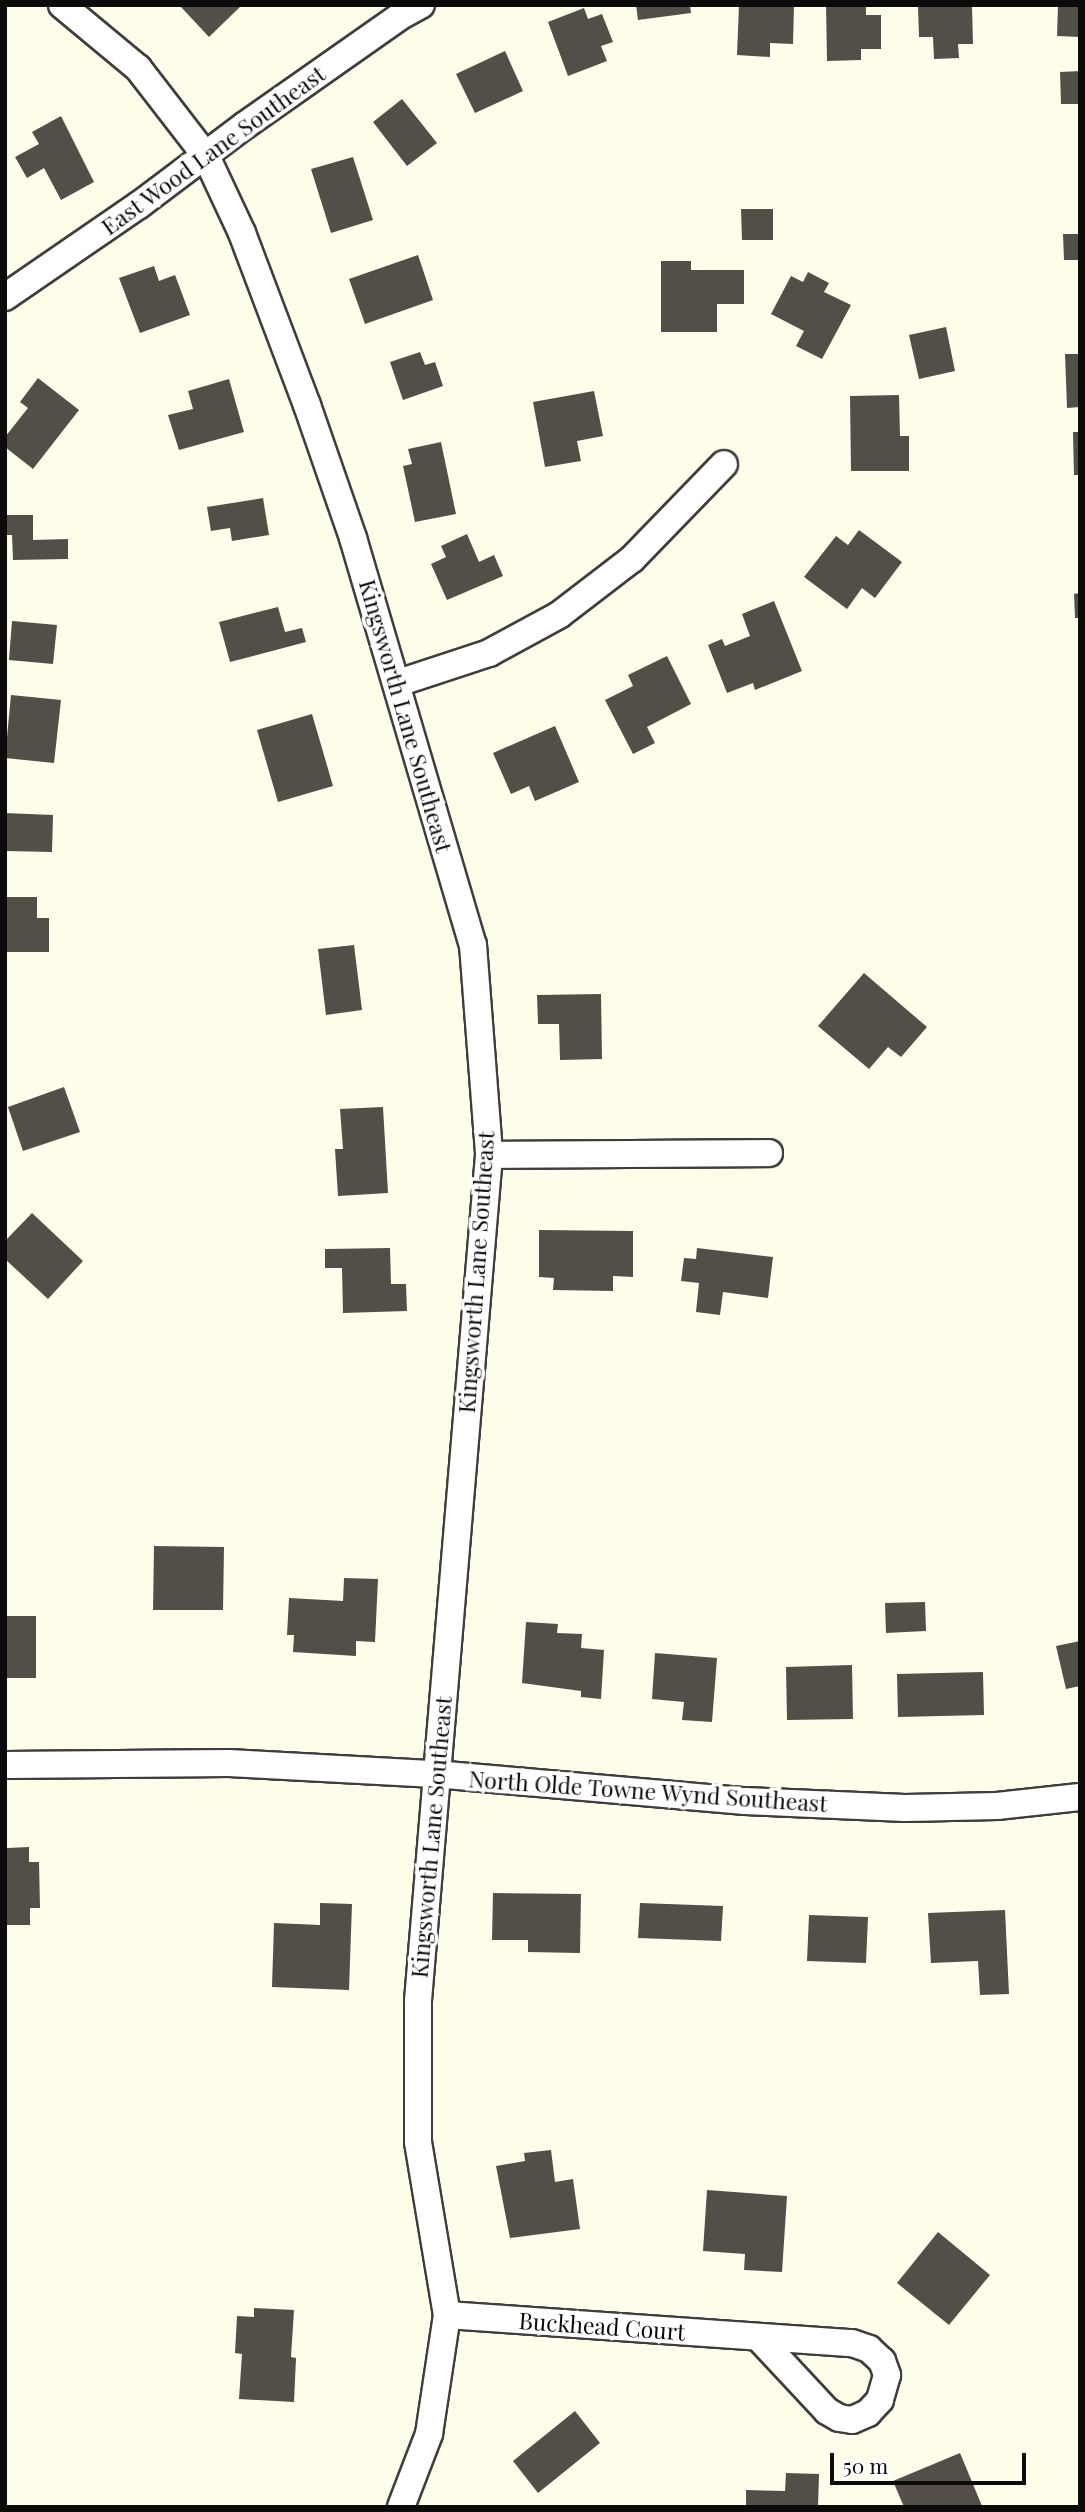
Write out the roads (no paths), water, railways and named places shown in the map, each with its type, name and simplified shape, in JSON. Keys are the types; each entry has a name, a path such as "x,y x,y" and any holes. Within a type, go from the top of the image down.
{"street":[{"name":"Kingsworth Lane Southeast","path":"62,5 138,68 206,156 242,233 307,405 398,683 473,946 489,1155 418,2001 418,2142 447,2315 429,2434 401,2507"},
{"name":"East Wood Lane Southeast","path":"5,297 354,48 421,5"},
{"path":"398,683 489,653 559,615 632,559 724,464"},
{"path":"489,1155 769,1153"},
{"name":"North Olde Towne Wynd Southeast","path":"5,1765 229,1763 435,1774 745,1801 905,1808 997,1806 1080,1797"},
{"name":"Buckhead Court","path":"447,2315 852,2343 869,2349 882,2361 887,2375 880,2400 868,2413 852,2420 839,2418 827,2411 758,2337"}]}
